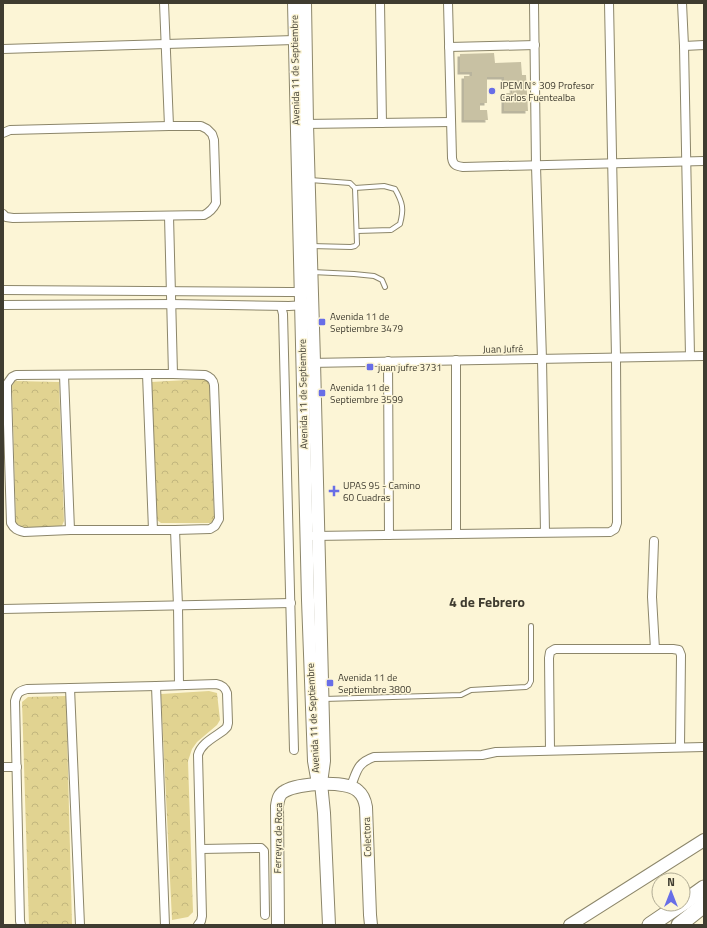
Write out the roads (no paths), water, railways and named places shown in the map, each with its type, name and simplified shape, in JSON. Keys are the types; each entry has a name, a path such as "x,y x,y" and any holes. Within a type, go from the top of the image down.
{"highway":[{"path":"691,897 704,888"},
{"path":"679,925 704,905"},
{"path":"650,925 669,912"}],"main road":[{"name":"Avenida 11 de Septiembre","path":"294,3 294,40 309,180 312,272 306,292"},
{"name":"Avenida 11 de Septiembre","path":"305,3 302,124 306,292 314,362 312,536"},
{"name":"Avenida 11 de Septiembre","path":"307,305 302,363 312,536 317,699 314,761 317,778 321,783 324,814 329,925"},
{"path":"321,783 351,786"},
{"name":"Ferreyra de Roca","path":"278,925 278,799 285,791 293,788 321,783"},
{"name":"Colectora","path":"351,786 358,790 364,798 366,807 371,925"},
{"path":"570,925 704,840"}],"street":[{"path":"164,3 168,126"},
{"path":"380,3 382,123"},
{"path":"448,3 452,162 456,166 536,166 704,161"},
{"path":"534,3 536,166 542,358 545,532"},
{"path":"312,536 610,532 615,529 618,523 613,163 609,3"},
{"path":"682,3 690,356"},
{"path":"3,49 294,40"},
{"path":"449,47 535,45"},
{"path":"684,46 704,46"},
{"path":"302,124 451,122"},
{"path":"3,133 10,130 200,126 207,129 212,134 214,140 216,203 213,209 204,215 13,218 6,217 3,214"},
{"path":"169,216 173,374"},
{"path":"3,290 306,292"},
{"path":"3,305 307,305"},
{"path":"281,306 283,314 294,750"},
{"name":"Juan Jufré","path":"302,363 704,356"},
{"path":"456,360 456,534"},
{"path":"388,361 389,535"},
{"path":"147,374 152,530"},
{"path":"173,374 205,375 209,376 213,380 219,519 215,526 210,529 70,530 24,532 13,527 11,523 6,454 7,384 12,377 16,375 173,374"},
{"path":"64,375 70,530"},
{"path":"175,530 179,685"},
{"path":"654,541 652,597 655,649"},
{"path":"3,609 291,603"},
{"path":"550,750 549,658 550,652 555,649 673,648 678,650 681,654 680,747"},
{"path":"21,925 16,695 20,691 27,689 216,684 222,685 226,689 228,723 224,730 202,746 198,755 202,916 198,925"},
{"path":"156,686 165,925"},
{"path":"70,688 80,925"},
{"path":"351,786 358,768 367,760 374,758 482,755 496,752 550,750 704,747"},
{"path":"3,767 17,766"},
{"path":"201,849 261,848 264,851 265,915"}],"lane":[{"path":"309,180 350,183 354,188 357,231 357,244 355,246 311,246"},
{"path":"354,188 384,186 395,189 401,201 403,214 400,224 391,230 357,231"},
{"path":"312,272 374,276 382,280 385,287"},
{"path":"317,699 461,695 471,690 526,687 529,685 531,680 531,626"}],"place":[{"name":"IPEM N° 309 Profesor Carlos Fuentealba","path":"492,91"},
{"name":"Avenida 11 de Septiembre 3479","path":"322,322"},
{"name":"juan jufre 3731","path":"370,367"},
{"name":"Avenida 11 de Septiembre 3599","path":"322,393"},
{"name":"UPAS 95 - Camino 60 Cuadras","path":"334,491"},
{"name":"Avenida 11 de Septiembre 3800","path":"330,683"}],"district":[{"name":"4 de Febrero","path":"487,601"}]}
